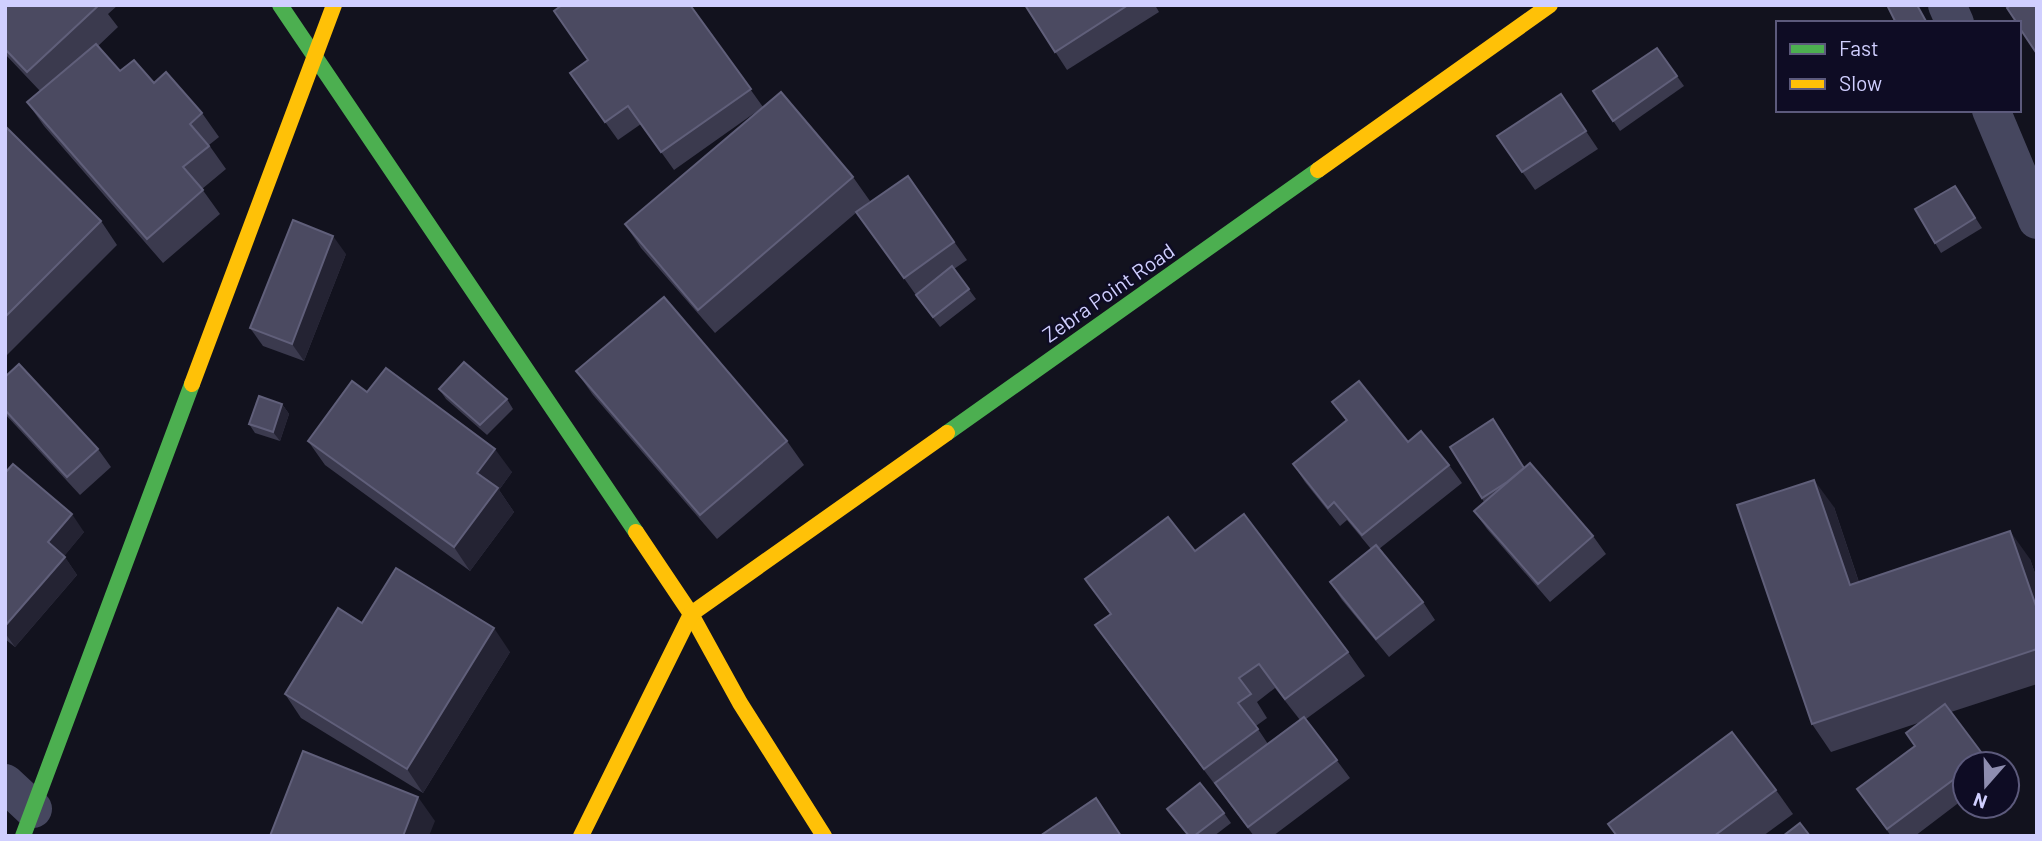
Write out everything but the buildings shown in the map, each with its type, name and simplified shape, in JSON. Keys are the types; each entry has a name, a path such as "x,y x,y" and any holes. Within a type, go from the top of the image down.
{"street":[{"path":"280,5 313,58 691,614 740,703 824,836"},
{"path":"28,822 334,5"},
{"name":"Zebra Point Road","path":"691,614 1550,5"},
{"path":"1947,5 1954,21"},
{"path":"1992,112 2037,220"},
{"path":"581,836 691,614"},
{"path":"5,783 28,822"}],"traffic: fast":[{"path":"280,5 636,532"},
{"path":"947,433 1318,170"},
{"path":"23,836 192,384"}],"traffic: slow":[{"path":"192,384 334,5"},
{"path":"1318,170 1550,5"},
{"path":"581,836 691,614 947,433"},
{"path":"636,532 691,614 740,703 824,836"}]}
